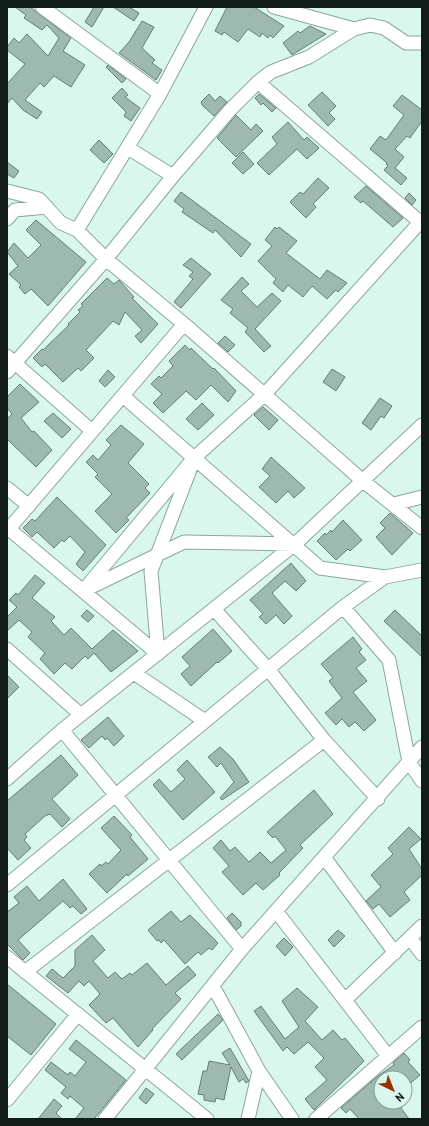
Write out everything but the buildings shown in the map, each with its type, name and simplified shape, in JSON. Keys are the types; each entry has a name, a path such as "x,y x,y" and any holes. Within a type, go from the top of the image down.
{"street":[{"path":"42,7 160,94"},
{"path":"77,230 160,94 206,7"},
{"path":"274,7 354,29"},
{"path":"92,431 10,363 106,259 173,176 258,82 271,72 309,57 354,29 370,25 384,28 406,43 422,42"},
{"path":"83,591 194,458 265,394 421,221 258,82"},
{"path":"128,148 173,176"},
{"path":"7,191 39,199 60,224 77,230 106,259 184,324 363,480 422,528"},
{"path":"7,219 16,210 47,208"},
{"path":"158,654 8,530 184,324"},
{"path":"123,396 295,544 320,568 385,577 422,570"},
{"path":"7,779 62,730 295,544 422,425"},
{"path":"158,654 151,571 194,458"},
{"path":"7,488 29,506"},
{"path":"394,504 422,497"},
{"path":"83,591 184,542 295,544"},
{"path":"7,885 343,607 385,577"},
{"path":"343,607 389,660 409,762 422,781"},
{"path":"214,609 268,669 324,740 378,798"},
{"path":"7,649 81,716"},
{"path":"134,673 205,721"},
{"path":"62,730 242,949"},
{"path":"26,972 324,740"},
{"path":"105,1119 242,949 422,747"},
{"path":"324,857 394,953"},
{"path":"276,911 388,1056"},
{"path":"344,1000 422,926"},
{"path":"410,938 422,954"},
{"path":"8,960 26,972 207,1119"},
{"path":"212,986 259,1071 292,1119"},
{"path":"7,1100 78,1014"},
{"path":"316,1119 422,1027"},
{"path":"248,1119 259,1071"}]}
